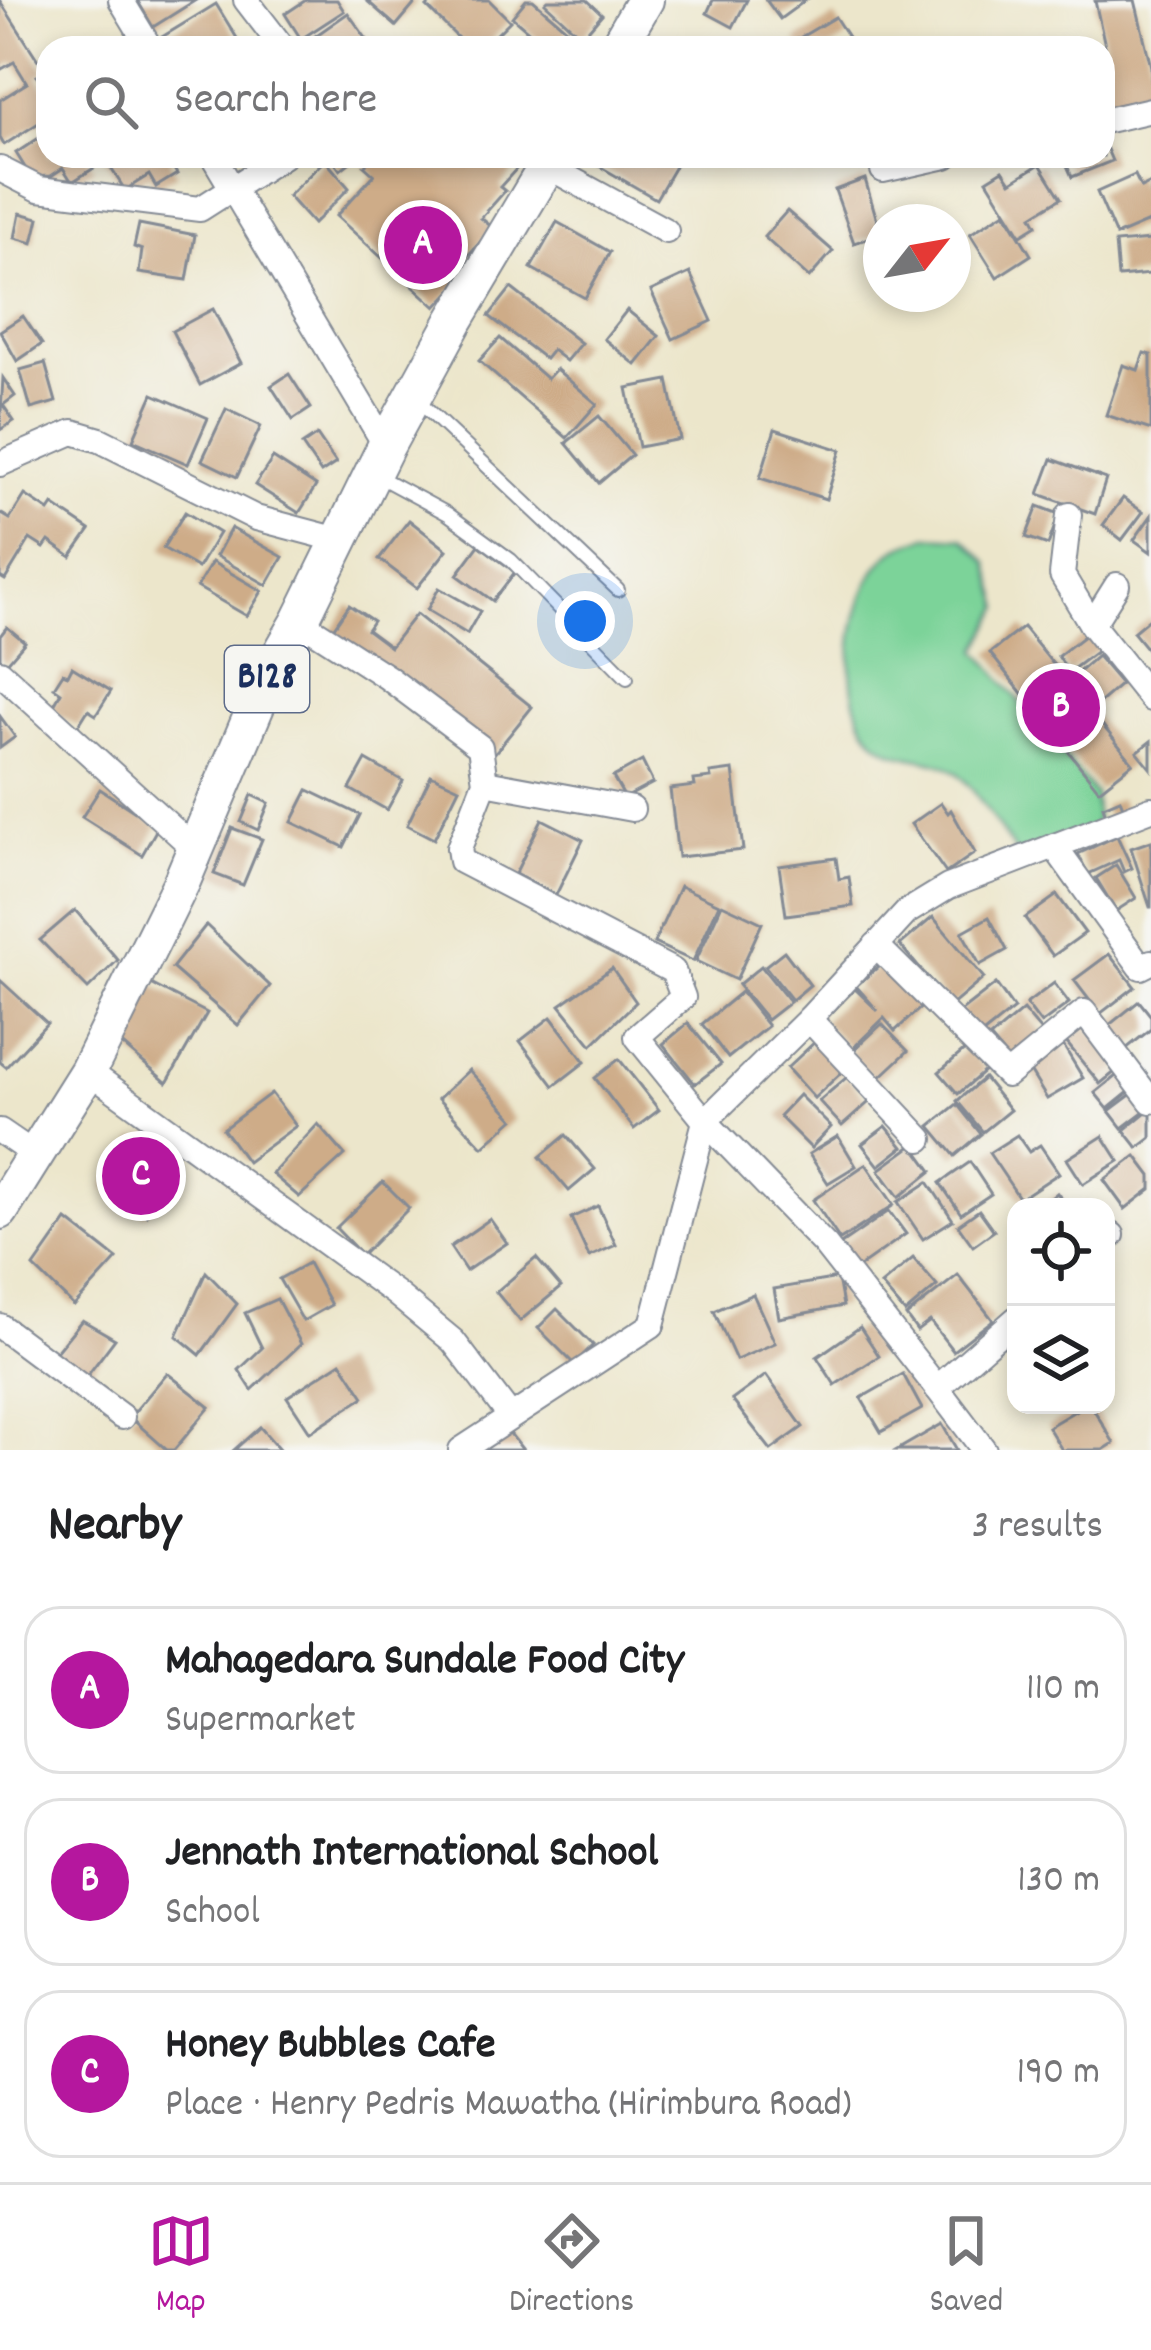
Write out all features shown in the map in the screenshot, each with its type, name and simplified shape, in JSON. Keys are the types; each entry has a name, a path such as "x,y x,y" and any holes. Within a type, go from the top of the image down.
{"main road":[{"path":"624,36 645,0"},
{"name":"B128","path":"0,1211 88,1071 195,849 270,673 413,397 546,168"}],"street":[{"path":"121,0 143,36"},
{"path":"246,0 274,36"},
{"path":"1115,118 1151,110"},
{"path":"221,168 380,460"},
{"path":"0,169 39,189 200,209 265,168"},
{"path":"562,168 666,231"},
{"path":"883,170 892,168"},
{"path":"0,464 73,432 100,440 256,518 339,540"},
{"path":"1069,515 1062,575 1092,625 1151,699"},
{"path":"1092,625 1118,585"},
{"path":"300,621 387,677 480,747 485,782 459,848 461,861 673,971 683,997 637,1037 705,1121 825,1245 984,1450"},
{"path":"0,672 195,849"},
{"path":"485,782 632,809"},
{"path":"460,1450 652,1325 705,1121 809,1019 907,912 947,887 1151,809"},
{"path":"1054,846 1148,971"},
{"path":"876,946 1007,1075 1084,1012 1151,1101"},
{"path":"809,1019 921,1139"},
{"path":"88,1071 395,1293 453,1341 510,1416"},
{"path":"0,1131 35,1155"},
{"path":"0,1326 122,1417"},
{"path":"937,1388 1007,1327"}],"lane":[{"path":"413,397 618,590"},
{"path":"380,460 511,560 627,678"}],"green space":[{"path":"927,536 963,538 988,562 1001,607 978,650 1095,794 1096,826 1018,855 964,779 937,763 892,752 873,738 861,720 851,673 863,596 886,557"}],"building":[{"path":"137,0 196,0 153,27"},
{"path":"306,0 337,0 344,11 306,36 299,36 285,14"},
{"path":"366,0 418,0 396,26"},
{"path":"434,0 489,0 510,21 495,36 456,36 427,7"},
{"path":"526,0 533,0 569,31 565,36 534,36 512,17"},
{"path":"587,0 602,14 581,36 545,3"},
{"path":"713,0 747,0 733,27 707,13"},
{"path":"766,0 806,0 780,19"},
{"path":"1135,0 1151,67 1151,98 1115,106 1115,36 1103,36 1095,1"},
{"path":"0,1 36,57 36,125 4,145 0,100 27,83 14,62 0,70"},
{"path":"216,4 236,36 164,36"},
{"path":"348,13 364,36 315,36"},
{"path":"835,17 847,36 803,36"},
{"path":"36,140 36,168 63,168 51,176 31,177 16,153"},
{"path":"63,168 94,168 72,182"},
{"path":"111,168 173,168 177,174 156,187 149,175 125,190"},
{"path":"317,168 332,168 349,188 313,224 288,196"},
{"path":"366,168 517,168 500,187 505,191 481,218 493,228 462,262 470,270 436,307 336,216 374,175"},
{"path":"602,168 674,168 656,199"},
{"path":"1034,168 1042,168 1061,198 1032,216 1037,225 1021,235 987,180 1003,170 1011,182"},
{"path":"1068,168 1094,168 1072,177"},
{"path":"1135,175 1141,188 1151,183 1151,221 1116,236 1097,192"},
{"path":"865,179 872,204 863,204 863,240 854,243 835,190"},
{"path":"787,211 833,251 809,278 764,237"},
{"path":"1005,212 1031,255 997,277 971,233"},
{"path":"20,213 39,218 33,243 15,238"},
{"path":"557,222 610,252 585,298 531,268"},
{"path":"139,224 195,235 187,280 139,273 142,250 134,247"},
{"path":"1151,240 1151,274 1118,277 1115,243"},
{"path":"690,273 712,321 673,339 651,291"},
{"path":"511,288 581,343 566,361 552,350 545,359 489,316"},
{"path":"213,309 241,363 200,385 172,331"},
{"path":"627,310 659,336 636,365 604,339"},
{"path":"23,316 42,344 17,361 0,331"},
{"path":"500,338 547,379 556,369 597,404 567,438 479,361"},
{"path":"1144,353 1151,355 1151,430 1106,415 1123,365 1138,370"},
{"path":"45,363 56,402 31,409 20,370"},
{"path":"289,374 311,408 293,420 271,386"},
{"path":"3,378 15,396 3,405 14,421 0,430"},
{"path":"668,380 680,439 639,447 627,388"},
{"path":"153,394 208,418 188,464 133,440"},
{"path":"226,409 261,426 237,477 202,460"},
{"path":"599,416 632,455 599,483 566,443"},
{"path":"775,429 841,450 826,499 760,478"},
{"path":"317,435 336,463 321,473 302,445"},
{"path":"273,458 316,486 299,513 255,485"},
{"path":"1052,459 1106,479 1095,514 1039,494"},
{"path":"25,495 49,511 53,505 90,530 71,557 49,541 44,548 30,539 5,580 0,577 0,513 10,519"},
{"path":"1123,498 1143,512 1122,540 1103,525"},
{"path":"1038,506 1059,514 1048,545 1026,537"},
{"path":"185,512 219,533 198,568 163,548"},
{"path":"1151,516 1151,552 1134,540"},
{"path":"409,520 447,550 417,588 379,559"},
{"path":"231,528 283,557 267,585 216,556"},
{"path":"479,545 515,572 493,601 457,575"},
{"path":"212,562 262,591 247,616 197,587"},
{"path":"439,588 480,611 467,634 427,610"},
{"path":"349,605 373,621 367,630 390,647 416,614 532,707 494,754 379,663 330,633"},
{"path":"1151,617 1151,654 1133,632"},
{"path":"7,627 25,642 6,664 0,659 0,636"},
{"path":"1023,627 1133,763 1099,790 990,653"},
{"path":"1089,632 1101,648 1069,672 1058,656"},
{"path":"1097,656 1121,684 1099,703 1075,675"},
{"path":"72,667 111,691 96,715 88,710 78,726 51,710 61,692 54,687"},
{"path":"0,716 15,737 0,748"},
{"path":"1151,741 1151,769 1137,752"},
{"path":"366,760 403,781 387,810 350,789"},
{"path":"642,761 653,783 625,798 613,777"},
{"path":"733,770 743,850 678,857 670,789 695,786 694,780 711,778 710,773"},
{"path":"431,775 459,788 434,839 407,825"},
{"path":"100,789 158,827 142,855 82,817"},
{"path":"308,790 360,815 344,847 292,822"},
{"path":"252,795 269,803 258,830 241,822"},
{"path":"1120,799 1124,810 1107,818 1103,806"},
{"path":"941,803 948,813 951,810 975,853 946,873 911,824"},
{"path":"542,819 583,840 556,895 515,874"},
{"path":"232,828 262,839 243,885 214,874"},
{"path":"1117,836 1132,868 1124,872 1119,860 1088,874 1078,854"},
{"path":"1151,841 1151,907 1150,907 1131,848"},
{"path":"836,858 839,879 849,877 853,906 786,915 779,866"},
{"path":"1116,865 1136,898 1116,911 1096,878"},
{"path":"680,886 719,904 693,961 654,943"},
{"path":"1057,895 1085,933 1053,956 1025,918"},
{"path":"722,904 762,923 736,980 696,961"},
{"path":"75,910 118,960 88,989 40,940"},
{"path":"933,917 984,978 951,1006 900,945"},
{"path":"989,917 1007,950 980,965 962,932"},
{"path":"206,925 270,986 238,1025 172,968"},
{"path":"784,951 810,985 792,1000 765,966"},
{"path":"1109,954 1135,987 1100,1014 1074,980"},
{"path":"886,960 925,1004 895,1031 884,1018 851,1050 823,1021 855,989 878,1011 856,986"},
{"path":"761,966 790,1002 767,1020 738,985"},
{"path":"612,968 636,1002 592,1045 560,1005"},
{"path":"0,980 47,1023 6,1067 0,1062"},
{"path":"1054,983 1069,1003 1041,1024 1026,1004"},
{"path":"151,984 207,1013 167,1083 118,1041"},
{"path":"996,984 1014,1009 979,1037 960,1012"},
{"path":"741,992 768,1026 728,1058 702,1024"},
{"path":"1139,1001 1151,1016 1151,1029 1126,1049 1108,1026"},
{"path":"1023,1010 1046,1037 1013,1065 990,1038"},
{"path":"551,1017 585,1062 554,1086 520,1041"},
{"path":"688,1023 721,1064 695,1084 663,1044"},
{"path":"882,1024 908,1051 876,1081 850,1054"},
{"path":"1087,1025 1121,1067 1100,1084 1066,1042"},
{"path":"816,1041 843,1071 814,1098 787,1068"},
{"path":"1063,1045 1083,1078 1047,1099 1027,1066"},
{"path":"967,1048 986,1070 958,1094 939,1072"},
{"path":"619,1059 659,1110 634,1129 595,1078"},
{"path":"469,1070 514,1119 483,1147 438,1099"},
{"path":"1122,1071 1135,1087 1108,1109 1095,1093"},
{"path":"847,1077 869,1102 842,1126 819,1101"},
{"path":"984,1078 1010,1110 983,1132 957,1101"},
{"path":"1141,1087 1151,1106 1122,1128 1109,1111"},
{"path":"271,1093 296,1126 247,1162 223,1129"},
{"path":"799,1095 831,1127 811,1148 779,1116"},
{"path":"957,1104 981,1134 955,1156 930,1126"},
{"path":"1151,1108 1151,1138 1138,1148 1124,1130"},
{"path":"318,1124 345,1155 299,1197 272,1174"},
{"path":"886,1126 903,1147 879,1166 862,1144"},
{"path":"566,1135 595,1169 569,1191 540,1157"},
{"path":"1017,1135 1029,1152 1040,1145 1059,1173 1019,1198 989,1153"},
{"path":"838,1136 856,1166 828,1183 809,1154"},
{"path":"1103,1136 1119,1161 1083,1184 1067,1159"},
{"path":"136,1138 178,1165 146,1215 104,1187"},
{"path":"913,1145 932,1171 899,1197 879,1170"},
{"path":"1136,1156 1151,1176 1151,1189 1125,1209 1104,1180"},
{"path":"970,1162 991,1194 961,1214 940,1183"},
{"path":"866,1164 894,1205 840,1240 813,1200"},
{"path":"383,1182 409,1208 362,1255 336,1228"},
{"path":"928,1182 953,1220 923,1239 898,1202"},
{"path":"598,1206 616,1245 589,1257 571,1218"},
{"path":"979,1210 994,1231 973,1246 958,1225"},
{"path":"889,1211 906,1234 855,1270 838,1246"},
{"path":"490,1219 507,1243 466,1271 450,1247"},
{"path":"67,1220 117,1259 74,1306 34,1267"},
{"path":"536,1258 561,1287 520,1321 496,1292"},
{"path":"913,1258 937,1286 905,1313 881,1285"},
{"path":"308,1263 331,1305 303,1321 279,1279"},
{"path":"206,1272 237,1304 200,1355 177,1336"},
{"path":"958,1275 993,1320 953,1351 930,1321 917,1331 906,1316"},
{"path":"838,1278 843,1306 779,1318 774,1289"},
{"path":"753,1294 775,1343 736,1360 714,1311"},
{"path":"277,1299 301,1344 252,1390 239,1370 262,1348 245,1313"},
{"path":"557,1309 593,1345 574,1364 538,1328"},
{"path":"82,1320 115,1339 84,1380 51,1358"},
{"path":"860,1327 879,1356 835,1385 817,1357"},
{"path":"341,1362 364,1397 310,1432 287,1397"},
{"path":"167,1373 210,1407 174,1450 167,1450 130,1417"},
{"path":"903,1374 922,1409 881,1432 861,1398"},
{"path":"766,1375 803,1427 771,1450 732,1400"},
{"path":"1070,1414 1096,1414 1114,1443 1103,1450 1062,1450 1048,1427"},
{"path":"942,1424 957,1450 897,1450"},
{"path":"260,1427 280,1450 234,1450"},
{"path":"508,1431 523,1450 484,1450"}],"place":[{"name":"Mahagedara Sundale Food City","path":"423,245"},
{"name":"Jennath International School","path":"1061,708"},
{"name":"Honey Bubbles Cafe","path":"141,1176"}]}
